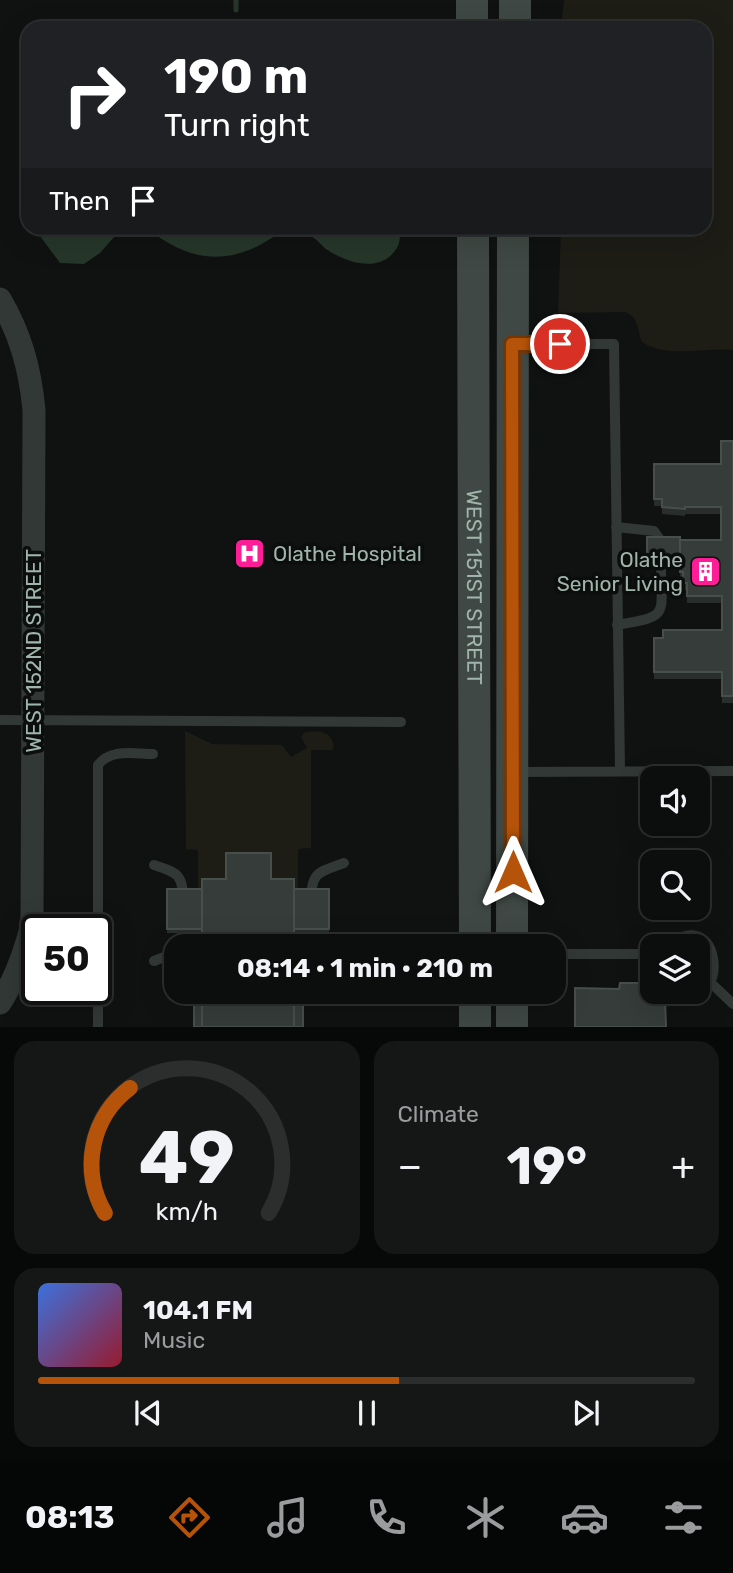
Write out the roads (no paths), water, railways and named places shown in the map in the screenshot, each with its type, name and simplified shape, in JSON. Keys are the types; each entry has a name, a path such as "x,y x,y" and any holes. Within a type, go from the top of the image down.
{"main road":[{"path":"472,0 472,21"},
{"path":"515,0 515,21"},
{"name":"WEST 151ST STREET","path":"473,235 475,934"},
{"name":"WEST 151ST STREET","path":"512,934 513,235"},
{"path":"474,771 513,772"},
{"path":"475,1004 475,1027"},
{"path":"512,1004 512,1027"}],"street":[{"name":"WEST 152ND STREET","path":"0,299 25,352 34,410 32,924 23,958 0,1003"}],"lane":[{"path":"512,344 614,344 620,771"},
{"path":"617,527 654,531 661,541"},
{"path":"617,625 650,620 657,616 661,609 661,565"},
{"path":"0,720 401,722"},
{"path":"98,1027 99,765 112,754 153,754"},
{"path":"513,772 733,771"},
{"path":"312,934 313,880 321,872 344,863"},
{"path":"154,865 172,871 182,880 182,934"},
{"path":"710,944 719,961 712,984 733,1004"},
{"path":"566,954 640,954"},
{"path":"154,961 164,957"}],"waterway":[{"path":"236,0 236,10"}],"place":[{"name":"Olathe Hospital","path":"250,554"},
{"name":"Olathe Senior Living","path":"706,572"}]}
